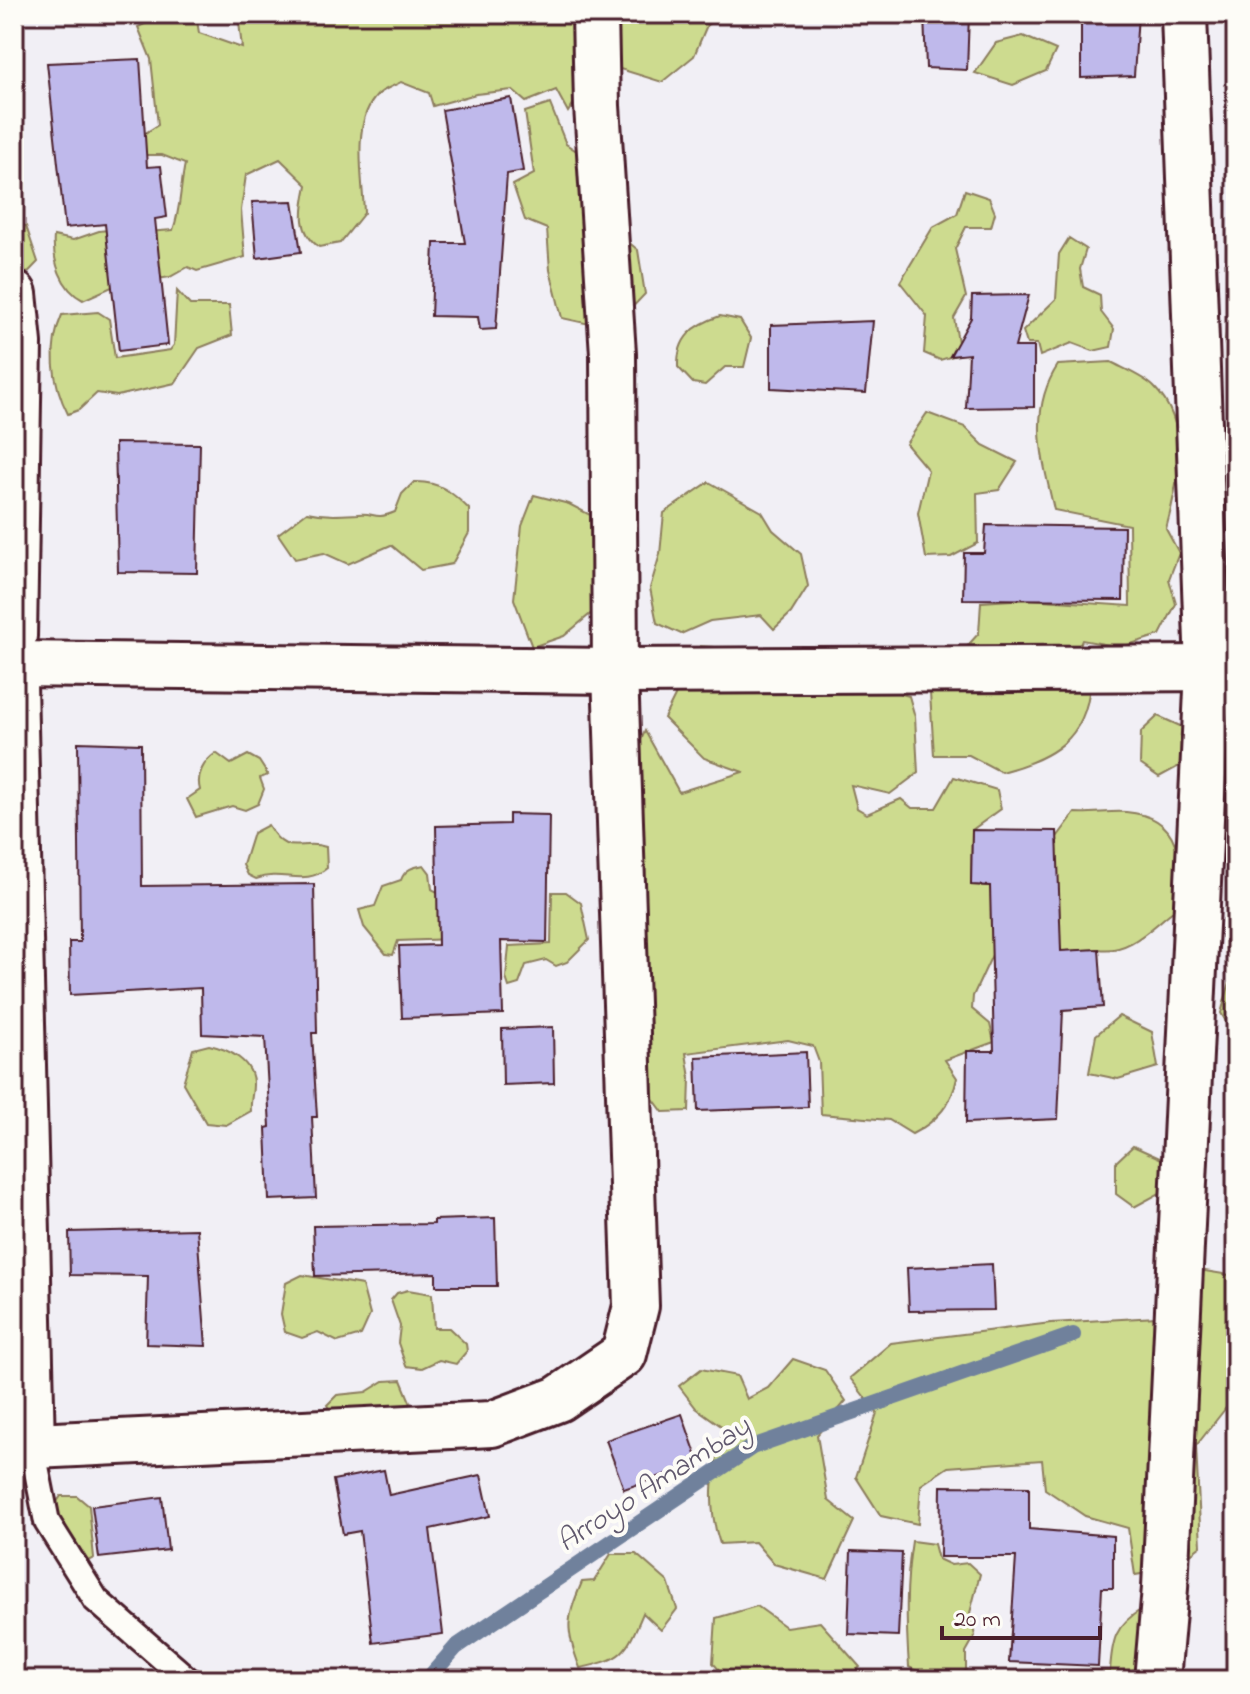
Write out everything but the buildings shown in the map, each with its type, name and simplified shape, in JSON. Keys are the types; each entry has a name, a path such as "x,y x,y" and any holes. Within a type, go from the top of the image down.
{"street":[{"path":"14,684 23,1447 492,1424 558,1399 624,1354 636,1306 615,671 613,354 597,106 595,14"},
{"path":"1157,1680 1222,668 1184,14"},
{"path":"14,294 19,343 14,636"},
{"path":"14,664 615,671 1222,668"}],"lane":[{"path":"23,1447 47,1522 96,1600 188,1680"}],"green space":[{"path":"155,14 196,14 199,33 242,48 238,14 721,14 707,25 694,56 662,82 591,60 586,84 568,112 556,90 526,102 512,90 476,94 433,106 429,93 401,82 379,93 367,110 360,154 364,213 340,243 319,247 307,234 303,211 307,185 280,159 246,175 241,210 245,257 197,271 188,267 170,277 151,280 134,277 83,300 69,289 60,273 54,236 73,240 99,231 127,228 147,232 173,230 176,222 185,164 162,155 138,155 139,137 158,125 151,59 138,27 156,19"},
{"path":"1023,36 1056,50 1046,71 1013,85 975,73 996,43"},
{"path":"550,104 566,144 618,178 598,217 638,250 645,294 612,329 562,318 550,270 547,229 525,220 513,185 534,174 525,112"},
{"path":"965,190 989,198 995,213 991,227 966,227 955,249 966,297 954,318 960,354 940,360 924,353 927,316 900,282 933,227 957,214"},
{"path":"14,222 26,226 38,262 14,287"},
{"path":"1069,238 1086,249 1080,269 1083,287 1100,295 1101,312 1114,329 1111,347 1093,351 1072,343 1040,356 1037,344 1027,344 1023,331 1056,299 1059,254"},
{"path":"177,291 190,305 229,305 232,335 199,348 175,383 117,396 97,393 79,410 68,414 58,390 54,364 55,339 62,315 98,312 109,319 115,358 170,350 174,345"},
{"path":"1236,310 1236,365 1225,344 1228,313"},
{"path":"720,316 740,320 751,338 744,367 725,367 705,385 693,383 678,367 680,348 695,328"},
{"path":"1111,362 1154,387 1166,402 1178,437 1175,493 1166,529 1179,553 1169,579 1176,604 1160,635 1121,647 1082,640 1073,661 959,655 979,633 981,602 1027,599 1130,606 1129,525 1054,510 1040,436 1043,400 1058,365"},
{"path":"927,413 965,427 983,445 1017,462 999,490 977,493 978,543 951,557 926,558 918,513 928,470 906,444"},
{"path":"414,482 431,483 444,489 469,509 469,533 452,564 421,570 391,545 348,564 324,553 295,559 278,534 307,512 388,515 395,512 402,494"},
{"path":"709,482 762,512 773,530 801,554 808,586 791,613 774,629 761,615 710,621 681,634 657,623 650,588 660,554 664,513"},
{"path":"534,495 569,504 598,519 595,610 564,636 532,647 514,599 522,526"},
{"path":"700,646 792,652 814,670 909,696 915,717 918,773 890,794 851,785 857,808 867,814 901,799 912,808 936,808 954,777 997,790 1001,809 972,830 971,885 1058,889 1043,856 1075,813 1126,812 1146,816 1170,833 1178,860 1177,908 1141,937 1121,947 992,955 973,996 972,1009 990,1024 994,1042 945,1060 957,1078 955,1088 935,1118 912,1134 889,1120 821,1114 819,1062 813,1046 788,1040 686,1053 690,1078 689,1111 663,1112 637,1077 619,1003 601,962 616,902 598,836 645,731 679,792 743,772 704,758 664,718"},
{"path":"939,675 1090,684 1081,720 1063,744 1035,761 1001,772 969,755 934,755 930,693"},
{"path":"1158,716 1189,730 1187,762 1159,777 1140,764 1141,732"},
{"path":"216,753 231,764 248,755 259,761 268,775 260,778 264,789 258,804 245,810 232,806 196,817 187,799 200,790 202,769"},
{"path":"268,825 275,836 288,845 326,847 327,868 319,874 302,877 266,876 256,879 248,875 243,865 253,833"},
{"path":"424,865 430,873 432,889 441,894 452,939 398,941 393,955 386,954 364,927 359,910 375,906 383,886 401,880 410,869"},
{"path":"552,892 566,892 581,903 589,940 567,962 556,966 546,960 526,965 519,984 509,987 506,978 509,946 551,944"},
{"path":"1236,961 1236,1038 1221,1013"},
{"path":"1119,1016 1152,1032 1158,1067 1118,1079 1089,1073 1096,1035"},
{"path":"209,1045 245,1063 252,1077 251,1111 226,1125 206,1123 183,1083 193,1049"},
{"path":"1133,1146 1164,1160 1162,1192 1134,1207 1116,1194 1116,1162"},
{"path":"1199,1270 1236,1276 1236,1395 1196,1446 1201,1546 1171,1569 1135,1575 1128,1528 1085,1516 1045,1489 1042,1460 948,1467 921,1485 918,1524 881,1516 856,1477 877,1413 850,1378 891,1343 1051,1323 1192,1315"},
{"path":"302,1275 362,1285 370,1315 361,1335 338,1342 318,1332 302,1338 285,1332 281,1314 286,1283"},
{"path":"408,1290 432,1294 434,1328 449,1328 466,1344 467,1351 456,1364 439,1360 422,1368 406,1366 398,1343 400,1326 391,1300 397,1293"},
{"path":"793,1359 825,1370 846,1401 817,1435 828,1500 854,1521 827,1579 774,1564 755,1542 720,1544 713,1514 712,1486 724,1428 696,1408 679,1386 701,1369 737,1376 747,1399 768,1388"},
{"path":"401,1380 411,1404 405,1415 332,1414 327,1405 337,1395 366,1392 384,1381"},
{"path":"61,1496 77,1496 89,1506 94,1558 80,1565 62,1562 56,1503"},
{"path":"912,1541 934,1544 938,1559 951,1565 968,1563 980,1574 970,1613 975,1636 966,1652 966,1670 952,1678 938,1679 909,1667 907,1604"},
{"path":"611,1554 636,1554 668,1582 677,1609 661,1630 643,1613 622,1652 606,1661 580,1668 570,1634 570,1616 582,1582 594,1581"},
{"path":"757,1606 786,1627 820,1622 860,1667 847,1680 728,1680 713,1663 716,1618"},
{"path":"1142,1609 1157,1664 1134,1680 1021,1680 1026,1672 1110,1671 1117,1634 1126,1621"}],"waterway":[{"name":"Arroyo Amambay","path":"427,1680 456,1647 752,1447 1073,1335"}]}
